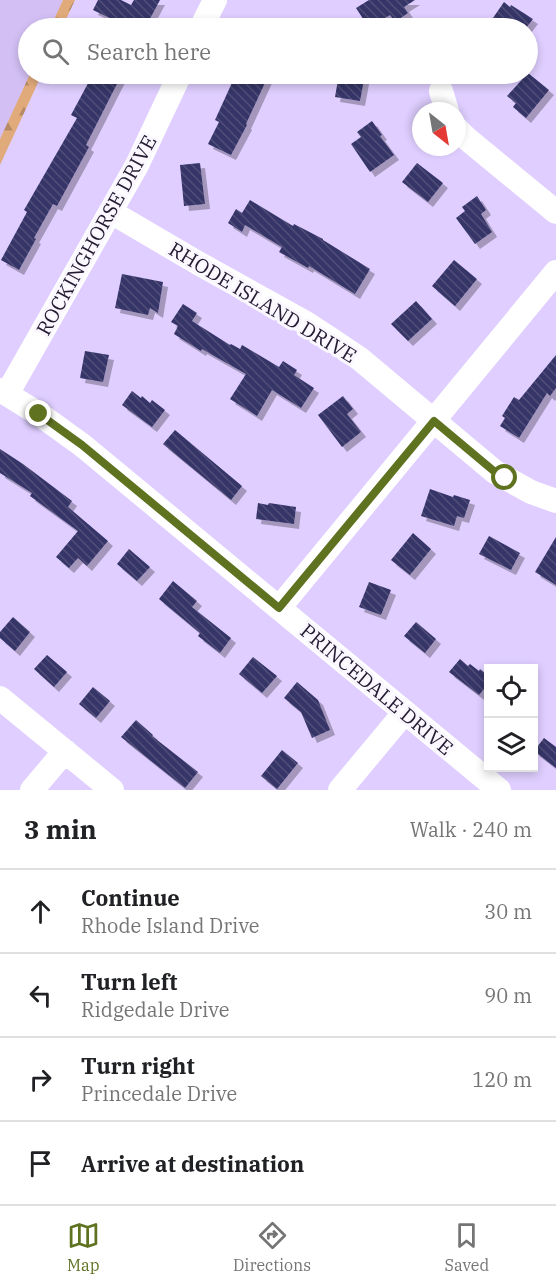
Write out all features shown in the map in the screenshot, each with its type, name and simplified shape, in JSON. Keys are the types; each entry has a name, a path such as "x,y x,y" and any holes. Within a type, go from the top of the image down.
{"street":[{"path":"206,18 215,0"},
{"name":"ROCKINGHORSE DRIVE","path":"4,392 111,212 137,165 175,84"},
{"path":"466,138 556,212"},
{"name":"RHODE ISLAND DRIVE","path":"111,212 330,338 360,359 495,472 531,492 556,501"},
{"path":"279,608 556,272"},
{"name":"PRINCEDALE DRIVE","path":"4,392 82,445 499,790"},
{"path":"0,698 112,790"},
{"path":"340,790 405,712"},
{"path":"32,790 65,751"}],"shaded area":[{"path":"0,0 63,0 55,18 18,18 18,84 25,84 0,139"}],"green space":[{"path":"63,0 75,0 67,18 55,18"},
{"path":"25,84 37,84 0,165 0,139"}],"building":[{"path":"98,0 121,0 131,5 134,0 160,0 150,18 109,18 93,10"},
{"path":"369,0 415,0 404,7 408,13 401,18 392,18 390,15 385,18 362,18 356,8"},
{"path":"504,2 531,18 493,18"},
{"path":"538,81 549,90 526,118 513,107 516,103 507,96 518,84 538,84"},
{"path":"88,84 117,84 86,145 89,147 57,206 53,204 19,270 1,260 27,212 24,210 77,118 71,115"},
{"path":"231,84 264,84 231,155 208,144 219,122 215,120"},
{"path":"337,84 363,84 360,101 335,97"},
{"path":"372,121 394,155 370,172 351,144 361,137 357,132"},
{"path":"200,163 205,204 184,206 180,165"},
{"path":"417,163 443,183 428,202 402,182"},
{"path":"477,196 486,210 481,214 492,232 475,244 456,218 465,211 462,207"},
{"path":"250,200 293,226 294,224 323,239 370,269 355,294 309,266 308,268 279,252 282,247 245,225 242,232 228,223 236,209 242,213"},
{"path":"454,260 477,279 455,306 432,286"},
{"path":"122,274 163,282 158,313 150,308 148,315 115,308"},
{"path":"416,301 432,319 408,341 391,324"},
{"path":"183,304 197,313 192,321 230,345 240,349 242,345 279,367 283,361 297,370 294,375 314,388 301,408 272,390 257,416 230,399 246,374 174,334 178,326 171,322"},
{"path":"85,351 109,355 103,382 80,378"},
{"path":"556,355 556,388 550,396 547,393 519,438 500,426 505,418 502,416 514,397 519,400"},
{"path":"132,391 150,403 152,400 165,410 152,427 122,405"},
{"path":"343,396 353,409 347,414 361,432 342,447 318,415"},
{"path":"175,430 242,486 231,500 163,444"},
{"path":"0,449 72,501 68,507 108,541 87,566 78,558 69,568 56,557 78,531 30,496 32,493 0,473"},
{"path":"430,489 470,500 464,518 457,516 454,526 421,516"},
{"path":"258,503 296,507 294,524 256,519"},
{"path":"413,533 431,549 410,575 391,560"},
{"path":"489,536 520,553 511,570 479,554"},
{"path":"556,537 556,585 535,572"},
{"path":"129,549 150,567 137,581 117,564"},
{"path":"173,581 197,601 192,607 231,638 220,653 198,636 200,633 159,599"},
{"path":"369,582 391,590 381,615 359,607"},
{"path":"13,617 30,632 15,651 0,638 0,632"},
{"path":"416,622 436,639 425,653 404,636"},
{"path":"47,655 67,672 54,687 34,669"},
{"path":"253,657 277,676 262,693 239,674"},
{"path":"460,659 468,666 470,664 484,672 484,689 479,695 449,672"},
{"path":"297,682 318,700 330,730 312,738 301,712 284,698"},
{"path":"93,687 110,701 96,718 79,704"},
{"path":"136,720 152,736 198,772 185,788 121,737"},
{"path":"544,738 556,747 556,768 538,754 538,746"},
{"path":"282,750 298,763 277,789 261,776"}],"route":[{"path":"39,414 82,445 279,608 434,421 505,478"}]}
